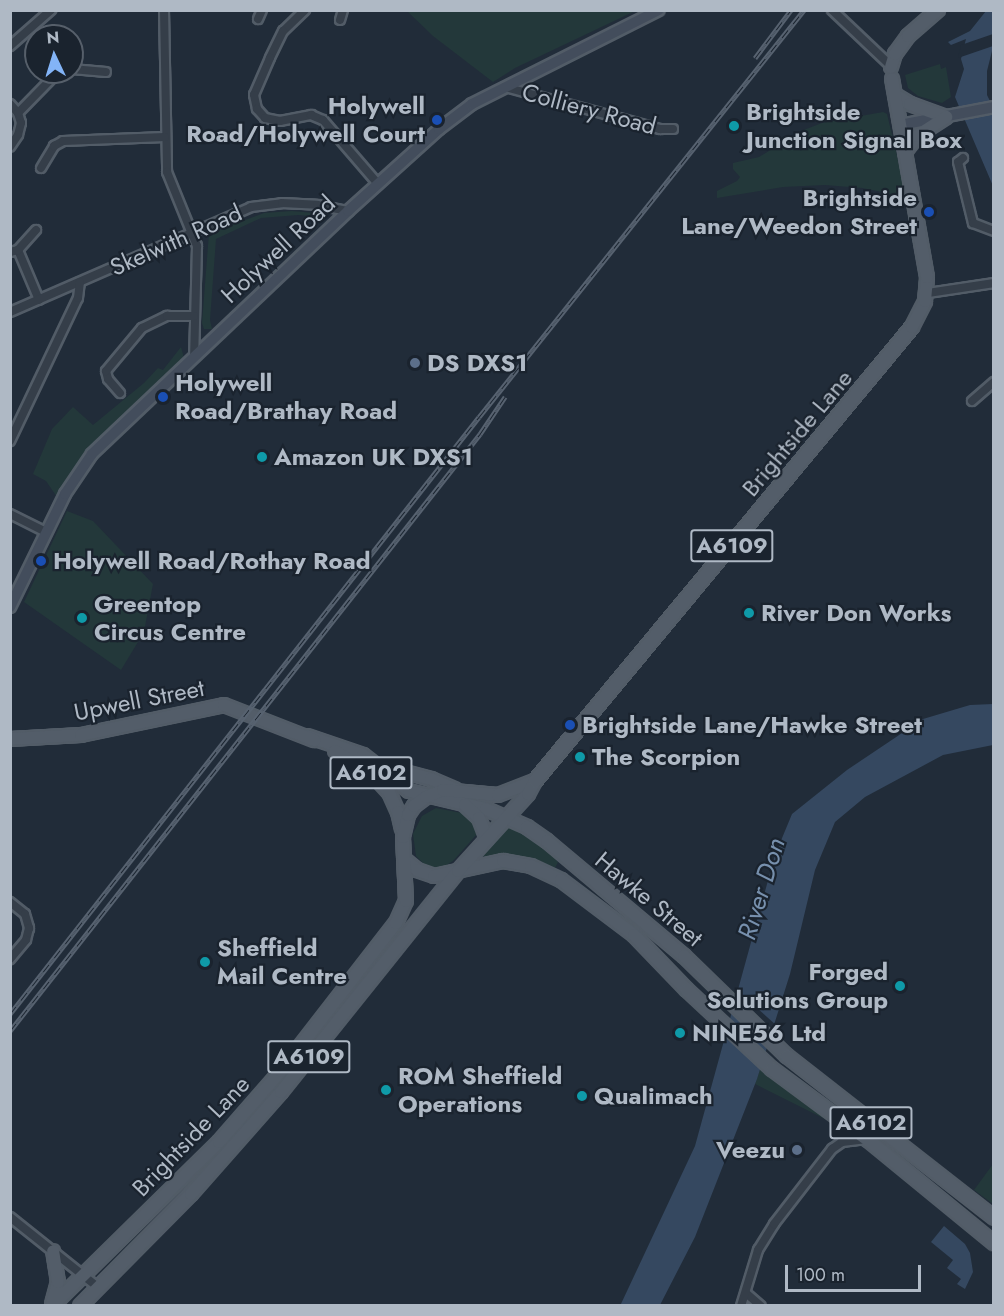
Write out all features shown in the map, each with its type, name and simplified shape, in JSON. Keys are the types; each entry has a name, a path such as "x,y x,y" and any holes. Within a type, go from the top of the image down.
{"main road":[{"name":"Holywell Road","path":"11,605 76,475 92,454 348,211 446,123 504,87 659,10"},
{"path":"928,293 925,257 891,71 895,54 908,36 938,10"},
{"path":"895,95 910,104 950,116"},
{"path":"900,125 993,107"},
{"path":"905,153 917,136 950,116"},
{"name":"Brightside Lane","path":"487,839 528,794 536,781 907,333 923,307 928,293"},
{"name":"Upwell Street","path":"10,739 81,735 224,705 307,736 341,746 371,759 409,791 426,797"},
{"name":"Upwell Street","path":"307,736 372,774 393,800 403,837"},
{"path":"371,759 394,771 432,779 457,790"},
{"path":"426,797 464,804 479,818 487,839 458,871 430,875 409,866 404,859 403,837 410,811 426,797 443,790 498,795 536,781"},
{"name":"Hawke Street","path":"464,804 507,818 547,841 656,931 787,1056 993,1218"},
{"name":"Brightside Lane","path":"52,1305 219,1142 282,1071 400,917 407,891 404,859"},
{"name":"Hawke Street","path":"458,871 503,861 525,864 555,877 634,935 772,1069 868,1140"},
{"name":"Brightside Lane","path":"80,1305 99,1288 246,1132 458,871"},
{"name":"A6102","path":"868,1140 993,1243"},
{"path":"52,1305 58,1282 53,1251"}],"street":[{"path":"10,46 51,10"},
{"path":"164,10 167,172 197,246 194,357"},
{"path":"305,10 283,32 274,49 254,95 257,109 265,118 280,121 310,115 323,120 378,184"},
{"path":"832,10 891,71"},
{"path":"84,70 106,72"},
{"path":"18,113 46,84"},
{"name":"Colliery Road","path":"504,87 649,127 674,129"},
{"path":"10,104 18,113 21,123 18,135 10,147"},
{"path":"40,168 54,146 63,141 165,137"},
{"path":"963,158 958,162 973,223 993,231"},
{"name":"Skelwith Road","path":"10,312 192,231 261,204 317,205 348,211"},
{"path":"36,230 14,251 39,300"},
{"path":"10,441 78,298 80,282"},
{"path":"928,293 993,283"},
{"path":"120,393 108,379 106,371 142,328 167,316 194,316"},
{"path":"972,401 993,382"},
{"path":"10,514 46,532"},
{"path":"10,902 25,914 29,928 26,940 10,959"},
{"path":"741,1305 747,1294 761,1243 832,1149 842,1142 856,1138 868,1140"},
{"path":"10,1217 99,1288"},
{"path":"747,1294 760,1305"}],"green space":[{"path":"407,11 635,11 515,68 493,82 433,36"},
{"path":"940,64 941,69 946,67 951,97 942,103 918,96 908,88 905,75"},
{"path":"883,112 887,114 907,197 862,188 825,185 783,187 717,198 717,191 737,181 740,177 733,169 733,163 759,157 801,131 822,123"},
{"path":"292,211 326,214 325,217 298,215 261,218 216,239 210,320 212,329 204,329 202,323 209,233 264,213"},
{"path":"181,347 184,358 86,452 57,497 46,481 33,474 52,429 73,407 93,425 144,383 158,368 163,370"},
{"path":"67,511 93,521 153,584 144,632 121,670 24,602"},
{"path":"436,808 472,815 479,828 478,833 453,861 435,868 426,866 416,856 413,834 422,816"},
{"path":"507,825 545,848 558,862 555,868 536,859 514,855 478,857"},
{"path":"761,1066 837,1124 837,1125 755,1084"},
{"path":"993,1164 993,1204 974,1190"}],"water":[{"path":"986,11 993,11 993,47 987,71 987,95 993,107 993,186 955,97 964,69 961,59 966,39 951,45 948,42 970,31"},
{"path":"993,704 993,745 943,755 865,797 835,822 815,870 790,974 757,1079 695,1237 660,1305 620,1306 695,1146 775,855 792,814 847,770 923,719 970,705"},
{"path":"944,1226 965,1244 970,1253 973,1272 965,1289 957,1284 961,1279 947,1268 953,1260 931,1242"}],"pier":[{"path":"993,34 993,46 958,58 961,45"},
{"path":"736,989 777,1026 770,1048 729,1011"}],"railway":[{"path":"755,58 791,10"},
{"path":"10,1014 479,417 804,10"},
{"path":"10,1031 480,434 505,397"}],"place":[{"name":"Holywell Road/Holywell Court","path":"437,120"},
{"name":"Brightside Junction Signal Box","path":"734,126"},
{"name":"Brightside Lane/Weedon Street","path":"929,212"},
{"name":"DS DXS1","path":"415,363"},
{"name":"Holywell Road/Brathay Road","path":"163,397"},
{"name":"Amazon UK DXS1","path":"262,457"},
{"name":"Holywell Road/Rothay Road","path":"41,561"},
{"name":"River Don Works","path":"749,613"},
{"name":"Greentop Circus Centre","path":"82,618"},
{"name":"Brightside Lane/Hawke Street","path":"570,725"},
{"name":"The Scorpion","path":"580,757"},
{"name":"Sheffield Mail Centre","path":"205,962"},
{"name":"Forged Solutions Group","path":"900,986"},
{"name":"NINE56 Ltd","path":"680,1033"},
{"name":"ROM Sheffield Operations","path":"386,1090"},
{"name":"Qualimach","path":"582,1096"},
{"name":"Veezu","path":"797,1150"}],"water label":[{"name":"River Don","path":"762,889"}]}
